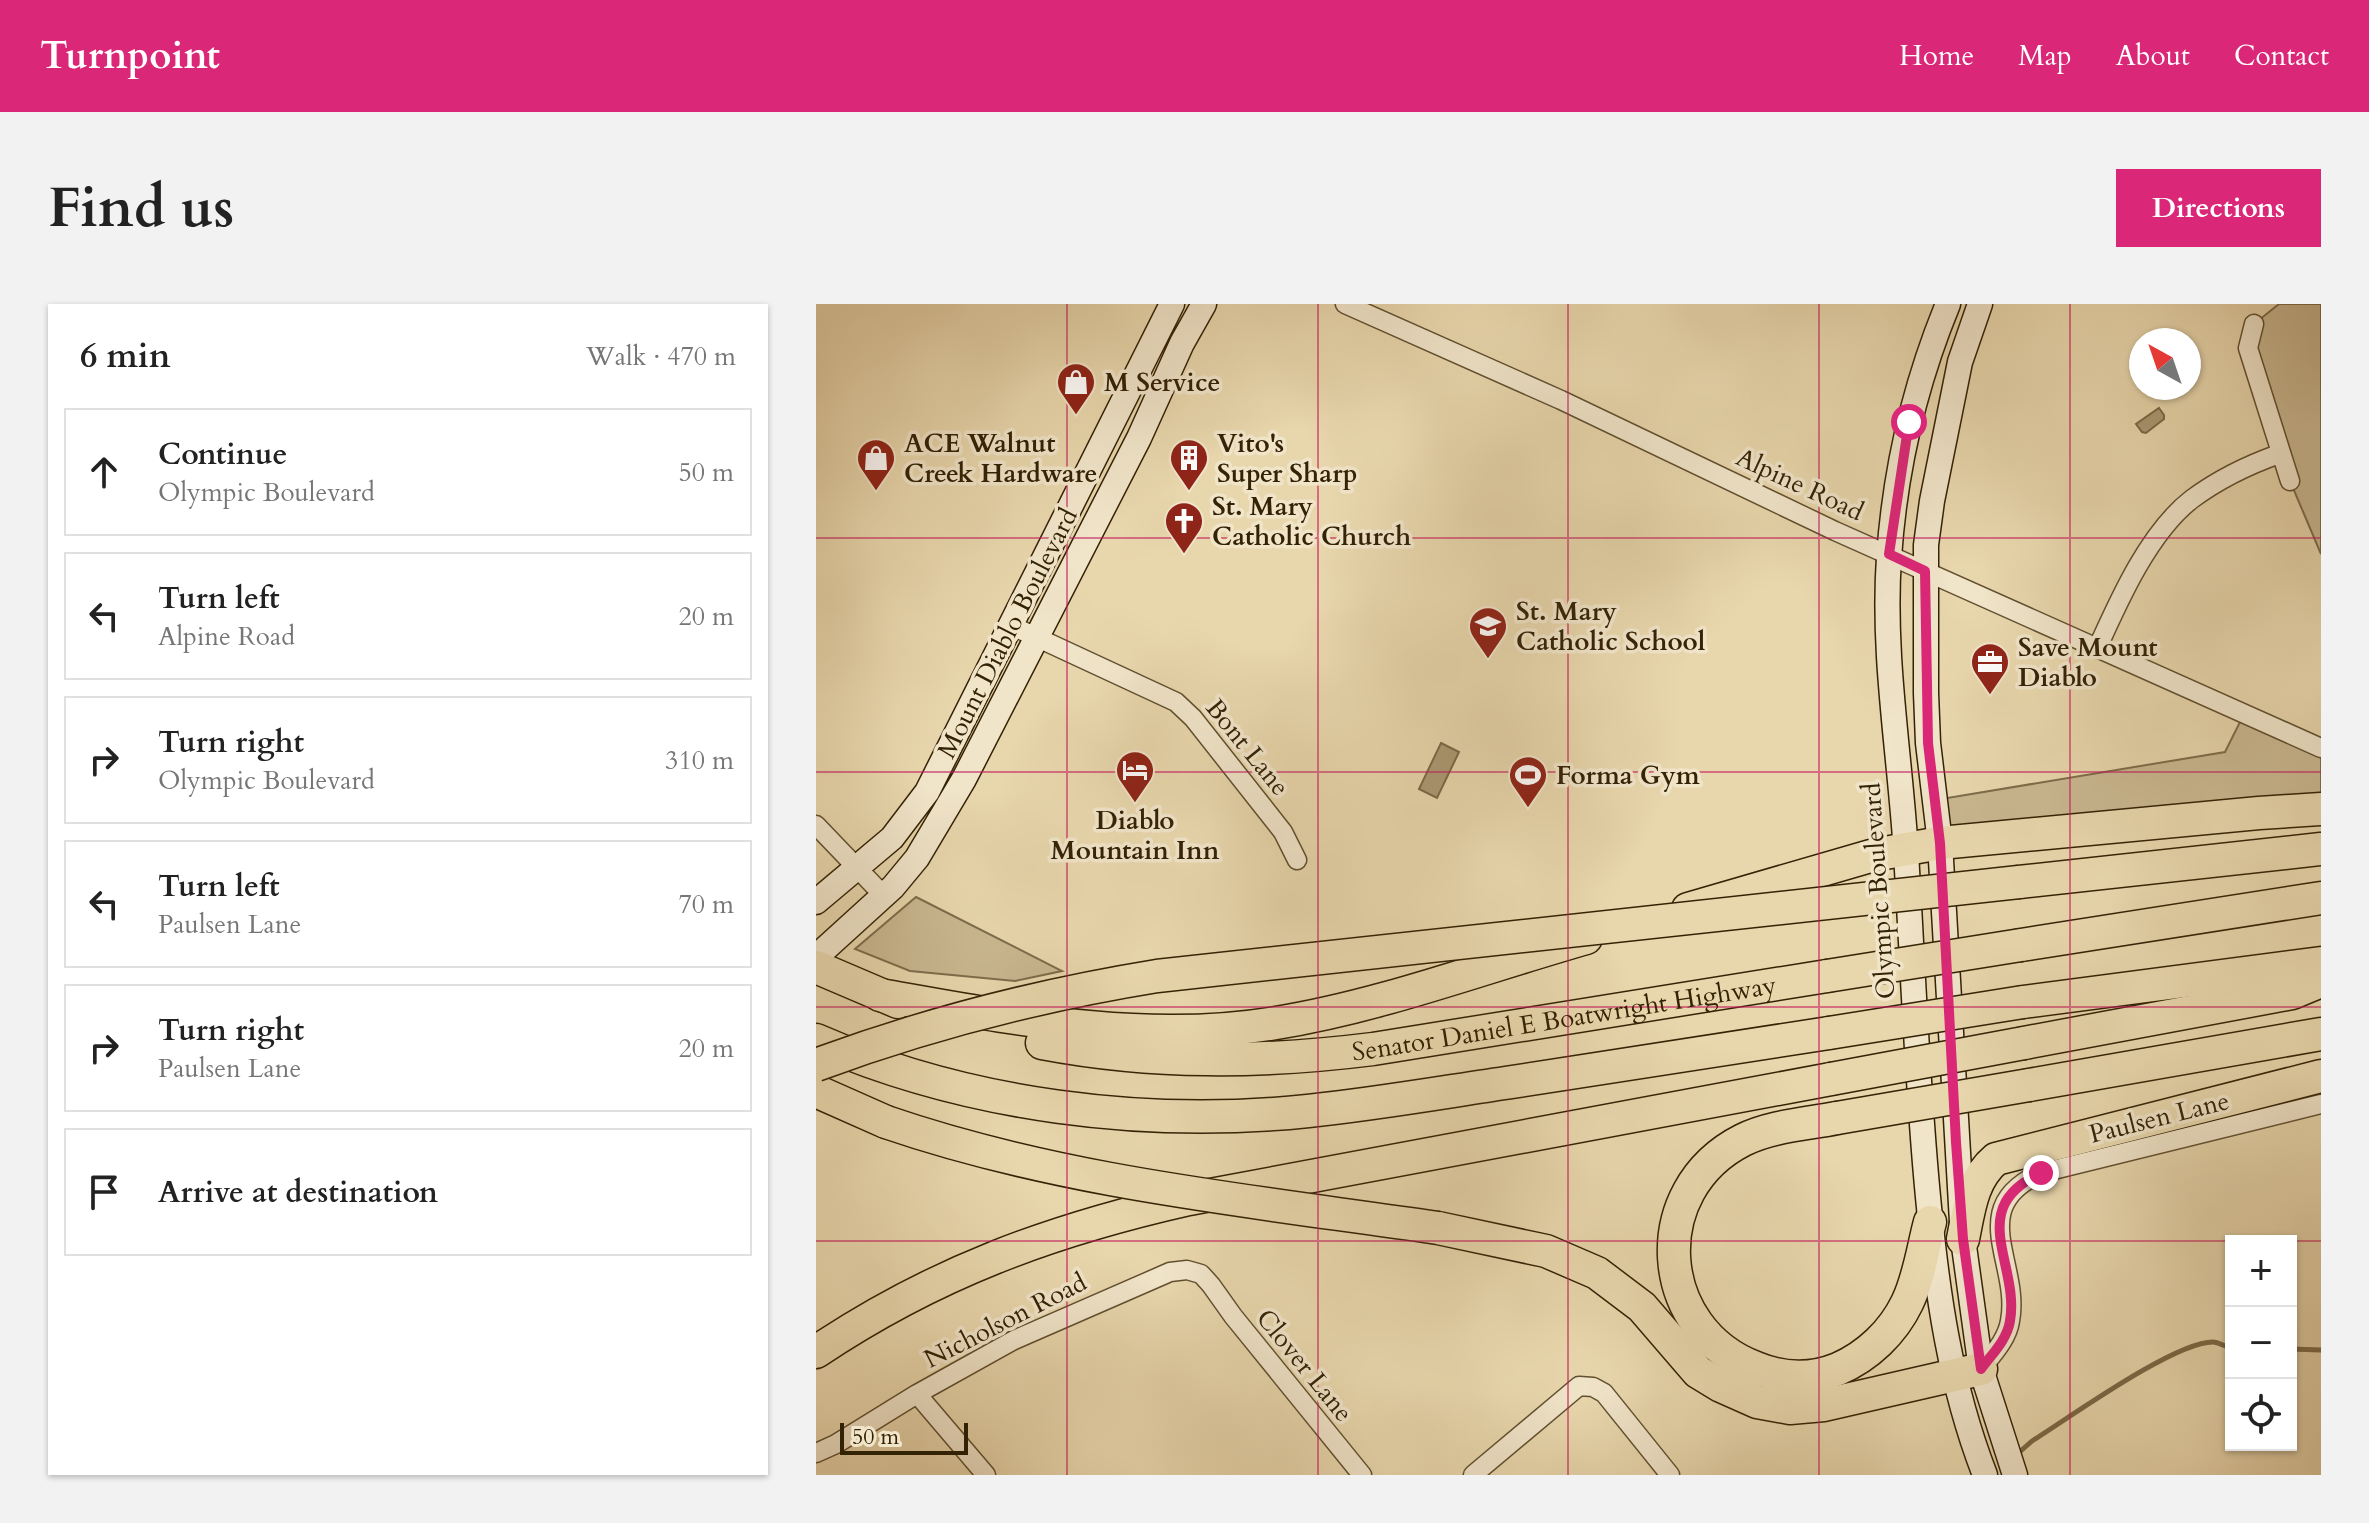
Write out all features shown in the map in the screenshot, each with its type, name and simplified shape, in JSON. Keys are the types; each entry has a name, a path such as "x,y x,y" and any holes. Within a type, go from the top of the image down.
{"highway":[{"path":"880,995 1085,1028 1184,1031 1275,1024 1378,999 1859,859 1906,849 1940,843 2321,809"},
{"path":"818,1049 887,1040 972,1015 1132,980 2321,849"},
{"name":"Senator Daniel E Boatwright Highway","path":"816,967 880,995 998,1034 1143,1058 1259,1060 1373,1049 2321,898"},
{"name":"Senator Daniel E Boatwright Highway","path":"818,1049 1018,1098 1116,1112 1231,1116 1344,1107 2023,1002 2321,963"},
{"path":"816,1352 912,1295 978,1263 1047,1237 1117,1216 1189,1199 2292,993 2321,981"},
{"path":"1930,1222 1908,1303 1874,1348 1850,1364 1822,1375 1795,1377 1767,1373 1737,1361 1704,1335 1683,1300 1673,1262 1679,1211 1693,1185 1714,1159 1752,1136 1837,1118 2321,1034"},
{"path":"1963,1239 1977,1182 1984,1169 1996,1159 2321,1076"},
{"path":"816,1091 886,1122 944,1142 1080,1175 1438,1228 1546,1251 1597,1273 1642,1307 1698,1372 1757,1402 1790,1408 1824,1405 1967,1372"}],"main road":[{"name":"Mount Diablo Boulevard","path":"816,902 892,838 927,792 1172,304"},
{"name":"Mount Diablo Boulevard","path":"816,957 884,896 917,858 964,779 1139,438 1182,343 1204,304"},
{"name":"Olympic Boulevard","path":"1948,304 1931,344 1909,422 1889,554 1886,596 1891,693 1906,849 1922,1133 1937,1287 1967,1372 1994,1409 2015,1475"},
{"name":"Olympic Boulevard","path":"1980,304 1960,362 1936,476 1925,571 1928,743 1940,843 1963,1239 1966,1426 1985,1475"}],"street":[{"name":"Alpine Road","path":"1345,304 1561,400 1835,531 2321,748"},
{"path":"2254,324 2248,348 2290,481"},
{"path":"2097,649 2151,544 2189,501 2222,479 2279,454"},
{"name":"Bont Lane","path":"1010,625 1176,702 1199,726 1283,832 1297,860"},
{"path":"816,825 884,896"},
{"name":"Paulsen Lane","path":"1967,1372 2000,1344 2011,1318 2000,1221 2003,1204 2011,1191 2025,1180 2041,1173 2321,1104"},
{"name":"Nicholson Road","path":"819,1450 1014,1340 1170,1272 1187,1270 1201,1274 1211,1285"},
{"name":"Clover Lane","path":"1211,1285 1362,1475"},
{"path":"1473,1475 1579,1386 1593,1387 1604,1393 1670,1475"},
{"path":"917,1394 986,1475"}],"shaded area":[{"path":"2279,304 2321,304 2321,554 2290,481 2248,348 2254,324"},
{"path":"2159,408 2164,419 2146,433 2142,432 2136,424"},
{"path":"2244,714 2321,748 2321,809 1940,843 1935,800 2225,752"},
{"path":"1441,743 1459,752 1437,798 1419,789"},
{"path":"916,897 1062,971 1015,981 910,971 855,949"}],"waterway":[{"path":"2015,1456 2032,1441 2148,1367 2196,1345 2213,1342 2225,1346"},
{"path":"2297,1349 2321,1350"}],"place":[{"name":"M Service","path":"1076,416"},
{"name":"ACE Walnut Creek Hardware","path":"876,492"},
{"name":"Vito's Super Sharp","path":"1189,492"},
{"name":"St. Mary Catholic Church","path":"1184,555"},
{"name":"St. Mary Catholic School","path":"1488,660"},
{"name":"Save Mount Diablo","path":"1990,696"},
{"name":"Diablo Mountain Inn","path":"1135,804"},
{"name":"Forma Gym","path":"1528,809"}],"route":[{"path":"1909,422 1889,554 1925,571 1928,743 1940,843 1963,1239 1981,1369 2000,1344 2011,1318 2001,1238 2003,1204 2011,1191 2041,1173"}]}
